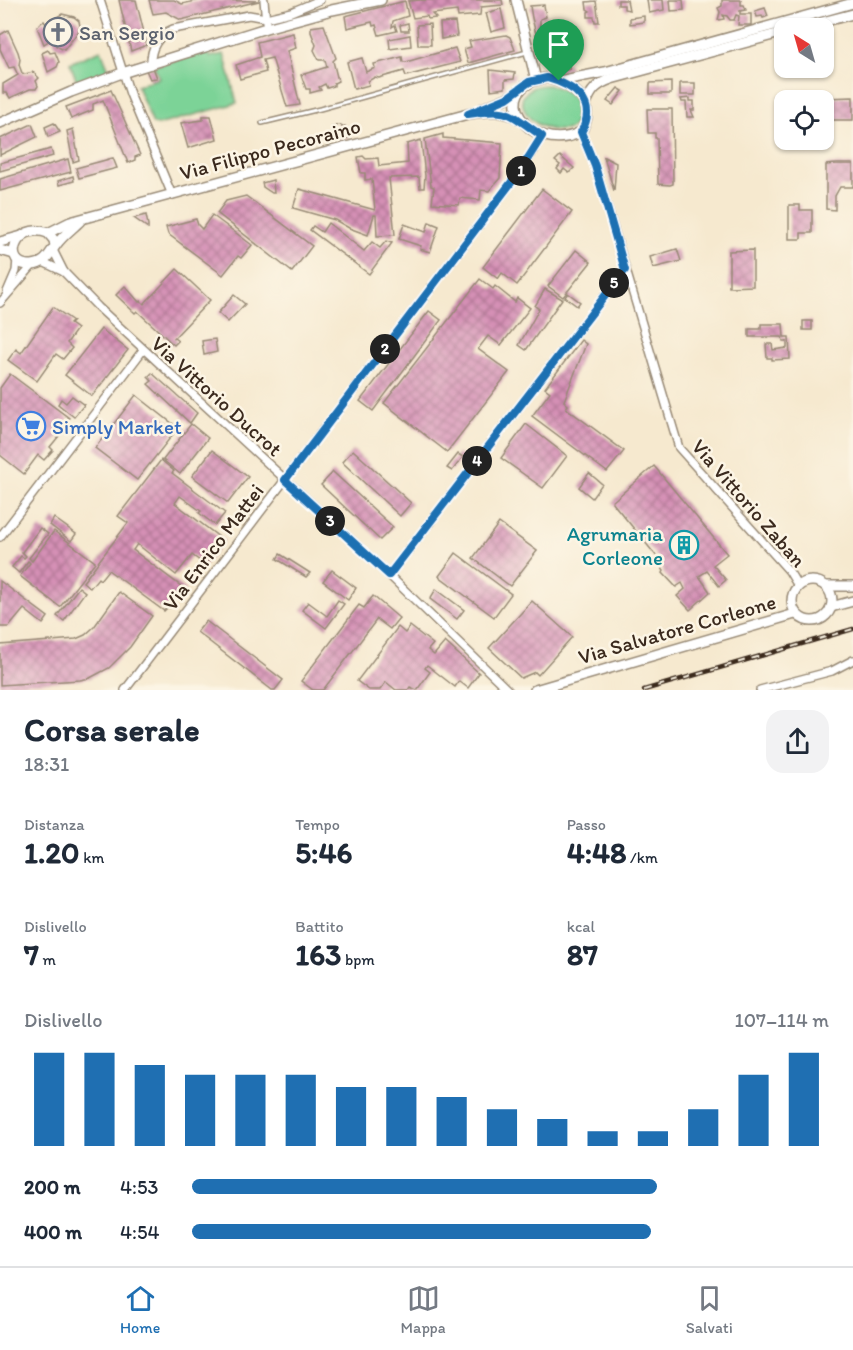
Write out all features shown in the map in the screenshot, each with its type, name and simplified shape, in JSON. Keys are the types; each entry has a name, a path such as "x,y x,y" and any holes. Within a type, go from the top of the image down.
{"street":[{"path":"100,0 122,73 172,195"},
{"path":"264,0 266,23"},
{"path":"0,123 71,92 266,23 320,0 332,10"},
{"path":"151,65 150,52 163,33 173,29 249,15 266,23 381,0"},
{"path":"516,0 536,80"},
{"path":"559,81 605,72 853,3"},
{"path":"834,19 853,14"},
{"path":"586,104 590,93 598,84 611,79 774,35"},
{"path":"547,78 559,81 576,92 586,104 588,115 581,132 564,138 542,136 522,120 517,112 516,97 525,85 536,80 547,78"},
{"name":"Via Filippo Pecoraino","path":"468,114 521,90"},
{"name":"Via Filippo Pecoraino","path":"0,242 37,230 48,233 70,222 468,114 503,111 522,120"},
{"name":"Via Vittorio Zaban","path":"581,132 595,166 679,448 789,571 798,586"},
{"name":"Via Enrico Mattei","path":"125,690 520,171 542,136"},
{"path":"43,262 81,219"},
{"path":"48,233 54,240 54,248 63,272"},
{"path":"6,295 16,271 14,245 22,236"},
{"path":"0,250 24,264 43,262 63,272"},
{"path":"0,303 33,264"},
{"path":"389,575 625,270"},
{"name":"Via Vittorio Ducrot","path":"63,272 143,350 389,575 508,690"},
{"path":"0,537 143,350"},
{"name":"Via Salvatore Corleone","path":"853,586 826,586 817,581 807,581 798,586 792,594 791,604 795,614 804,620 815,621 825,616 831,607 853,601"},
{"path":"826,586 832,599 831,607"},
{"name":"Via Salvatore Corleone","path":"535,690 795,614"},
{"path":"760,690 832,671 853,660"}],"lane":[{"path":"262,123 529,51"}],"green space":[{"path":"101,50 109,70 77,82 70,63"},
{"path":"208,51 210,57 224,54 237,103 158,125 153,124 137,86 159,78 154,66"},
{"path":"548,85 571,95 579,105 581,117 570,129 546,128 532,120 523,107 522,99 527,92 533,88"}],"building":[{"path":"119,0 136,0 147,45 131,51"},
{"path":"149,0 174,0 182,4 200,0 259,1 181,20 166,12 153,14"},
{"path":"502,0 503,5 481,7 480,15 458,17 457,11 432,14 436,18 428,19 427,16 413,18 408,1"},
{"path":"618,0 627,0 629,10 624,9 624,5 618,5"},
{"path":"647,0 663,0 664,10 649,13"},
{"path":"670,0 683,0 684,10 671,11"},
{"path":"722,0 741,0 741,5 744,5 746,10 740,11 740,14 751,14 751,25 738,25 739,16 736,15 734,20 723,15 724,19 718,20 720,12 718,8 722,6"},
{"path":"405,1 408,16 393,21 392,27 395,25 397,31 379,35 376,25 373,26 372,22 347,28 345,16"},
{"path":"596,1 599,22 595,22 594,17 588,17 590,11 587,9 586,2"},
{"path":"544,5 546,17 540,19 540,27 547,27 544,33 549,34 551,42 560,41 564,64 568,63 570,69 559,72 559,74 552,74 543,62 532,18 530,6"},
{"path":"765,8 768,16 757,17 755,11"},
{"path":"501,9 505,28 491,32 486,13"},
{"name":"San Sergio","path":"62,14 74,17 79,21 80,26 64,50 56,46 53,38 44,44 37,27 44,21 46,24 52,22"},
{"path":"644,16 644,22 630,24 630,18"},
{"path":"455,22 457,36 441,39 440,23"},
{"path":"408,23 409,31 401,31 400,25"},
{"path":"430,24 431,45 418,45 417,25"},
{"path":"324,25 336,58 333,61 338,81 334,83 334,86 327,88 325,84 319,87 321,90 310,93 301,75 327,67 325,60 319,60 314,50 316,45 311,32 311,27"},
{"path":"8,30 18,52 22,73 33,72 39,78 36,81 38,86 36,89 30,89 10,98 7,93 3,93 3,84 18,75 14,67 9,68 0,49 0,35"},
{"path":"293,33 296,48 287,51 300,105 287,107 272,58 263,60 266,72 240,79 236,65 260,57 257,42"},
{"path":"410,35 411,46 390,49 389,39"},
{"path":"506,35 510,37 515,50 468,63 464,49 471,47 469,41"},
{"path":"455,48 460,62 406,76 404,71 375,77 368,81 369,85 354,89 347,62 362,58 366,72 375,68 374,64 402,57 403,62 406,62"},
{"path":"48,50 50,53 55,52 59,62 57,67 48,72 42,53"},
{"path":"153,67 157,78 150,79 146,70"},
{"path":"490,70 515,73 514,79 505,80 505,88 491,90"},
{"path":"671,82 671,94 650,94 650,83"},
{"path":"680,83 695,83 695,95 680,95"},
{"path":"618,88 623,91 613,105 607,101"},
{"path":"111,90 140,155 128,163 103,100 93,104 93,110 71,119 66,107"},
{"path":"853,97 853,120 834,120 834,98"},
{"path":"690,98 690,101 694,101 694,110 691,110 694,117 687,117 686,102 682,102 681,99"},
{"path":"647,109 672,109 673,184 670,185 658,184 657,138 655,138 655,133 648,133"},
{"path":"203,116 211,116 217,139 188,148 181,123 203,120"},
{"path":"54,123 60,132 48,137 45,127"},
{"path":"32,124 37,137 0,155 0,139"},
{"path":"332,126 345,126 349,138 337,140"},
{"path":"73,129 79,160 73,162 67,131"},
{"path":"443,134 443,138 502,143 500,178 489,191 481,190 480,200 460,198 459,205 432,203 434,187 431,186 425,139"},
{"path":"421,140 424,188 420,188 419,177 389,178 395,235 377,236 376,215 374,215 368,235 335,220 293,208 299,189 375,210 372,179 365,180 365,173 361,173 358,157 378,158 379,166 408,163 407,144"},
{"path":"51,149 53,156 0,171 0,163"},
{"path":"560,156 574,168 569,173 564,169 561,173 557,169 560,165 555,161"},
{"path":"604,157 616,163 614,191"},
{"path":"113,158 117,168 79,178 76,168"},
{"path":"68,159 71,172 0,191 0,179"},
{"path":"853,164 853,187 840,187 835,196 835,210 826,209 826,165"},
{"path":"73,176 74,181 59,185 58,181"},
{"path":"273,180 274,193 272,193 263,187 262,183"},
{"path":"542,189 572,212 517,285 502,273 498,279 483,267"},
{"path":"246,196 312,246 292,272 217,213 226,201"},
{"path":"789,205 800,205 800,210 812,210 812,233 801,233 801,239 789,239"},
{"path":"146,215 148,225 148,228 134,218"},
{"path":"212,215 252,245 241,258 238,256 223,275 168,234 166,227 196,219 202,229"},
{"path":"429,222 439,226 430,252 420,249 421,246 399,239 404,224 426,232"},
{"path":"328,223 364,251 372,242 380,248 386,241 392,243 369,274 310,230 313,226 322,232"},
{"path":"677,249 681,261 653,268 650,257"},
{"path":"576,250 591,262 563,297 548,286"},
{"path":"753,250 753,286 729,287 729,251"},
{"path":"177,269 210,300 174,338 178,341 174,345 116,295 125,286 139,302 144,304"},
{"path":"480,279 493,289 495,286 515,302 517,298 530,308 501,345 488,336 478,349 509,372 447,452 384,403"},
{"path":"545,289 562,299 526,350 519,345 539,309 535,306"},
{"path":"568,293 580,302 577,306 565,297"},
{"path":"234,295 245,304 228,322 218,313"},
{"path":"53,307 73,321 70,324 77,329 67,343 72,348 63,359 56,354 37,381 8,360 16,349 21,353"},
{"path":"429,311 441,320 373,411 360,401"},
{"path":"803,321 812,321 812,330 803,330"},
{"path":"761,324 783,324 784,337 789,337 790,359 767,358 766,344 772,344 773,350 787,348 787,341 783,341 782,337 749,337 749,329 761,329"},
{"path":"101,329 128,350 92,396 65,375"},
{"path":"215,339 217,352 204,355 202,341"},
{"path":"581,340 586,344 564,401 568,405 566,408 624,451 607,472 532,416 550,392 545,388"},
{"path":"152,373 197,413 190,423 148,384 152,381 148,377"},
{"name":"Simply Market","path":"10,374 69,418 56,434 59,436 50,447 53,450 44,460 38,455 24,474 0,455 0,388"},
{"path":"136,395 178,428 137,480 95,448"},
{"path":"72,396 84,405 74,417 58,404 61,399 66,403"},
{"path":"191,424 208,438 180,474 163,460"},
{"path":"526,424 567,456 543,488 501,458"},
{"path":"212,450 248,477 228,503 192,476"},
{"path":"353,450 411,503 400,516 342,462"},
{"path":"458,454 463,457 452,471 447,468"},
{"path":"161,460 174,471 172,473 225,513 215,525 199,513 201,511 180,496 175,503 224,541 205,565 192,555 176,575 137,544 133,550 186,590 170,608 164,611 108,570 90,588 83,582 128,523 118,516"},
{"name":"Agrumaria Corleone","path":"654,466 727,554 713,565 726,580 719,586 707,571 699,576 710,592 690,610 677,596 685,589 682,583 676,587 663,573 664,571 656,560 658,558 612,502"},
{"path":"333,472 393,527 380,540 321,485"},
{"path":"589,473 602,484 592,498 579,487"},
{"path":"54,518 76,534 71,541 50,525"},
{"path":"499,523 537,551 510,586 473,558"},
{"path":"40,528 48,534 29,558 32,561 54,531 95,562 60,607 20,576 30,563 28,561 19,573 12,567 21,556 24,558 26,556 22,552"},
{"path":"456,553 511,594 494,617 439,576"},
{"path":"280,554 310,573 306,577 277,559"},
{"path":"332,570 356,588 348,600 323,581"},
{"path":"0,581 48,617 43,624 24,609 9,627 0,627"},
{"path":"79,587 85,592 64,621 57,616"},
{"path":"436,589 464,610 457,619 430,599"},
{"path":"119,592 152,616 130,647 109,668 90,678 80,680 0,685 0,645 76,639 85,635 94,627"},
{"path":"373,596 399,618 390,629 377,619 323,690 313,690 301,681 359,605 364,608"},
{"path":"338,600 344,604 326,628 302,610 308,602 327,616"},
{"path":"532,601 572,637 538,675 535,672 521,678 489,648"},
{"path":"206,621 283,680 275,690 197,632"},
{"path":"410,626 433,644 428,650 434,655 445,642 479,673 468,688 459,681 455,687 427,665 425,668 430,672 417,690 410,687 408,690 396,690 386,682 380,690 369,690 357,681 398,627 405,633"}],"railway":[{"path":"644,690 853,629"}],"place":[{"name":"San Sergio","path":"58,32"},
{"name":"Simply Market","path":"31,426"},
{"name":"Agrumaria Corleone","path":"684,545"}],"route":[{"path":"547,78 559,81 568,85 586,104 588,115 581,132 595,166 625,270 389,575 285,480 520,171 542,136 522,120 503,111 468,114 507,98 529,82 547,78"}]}
